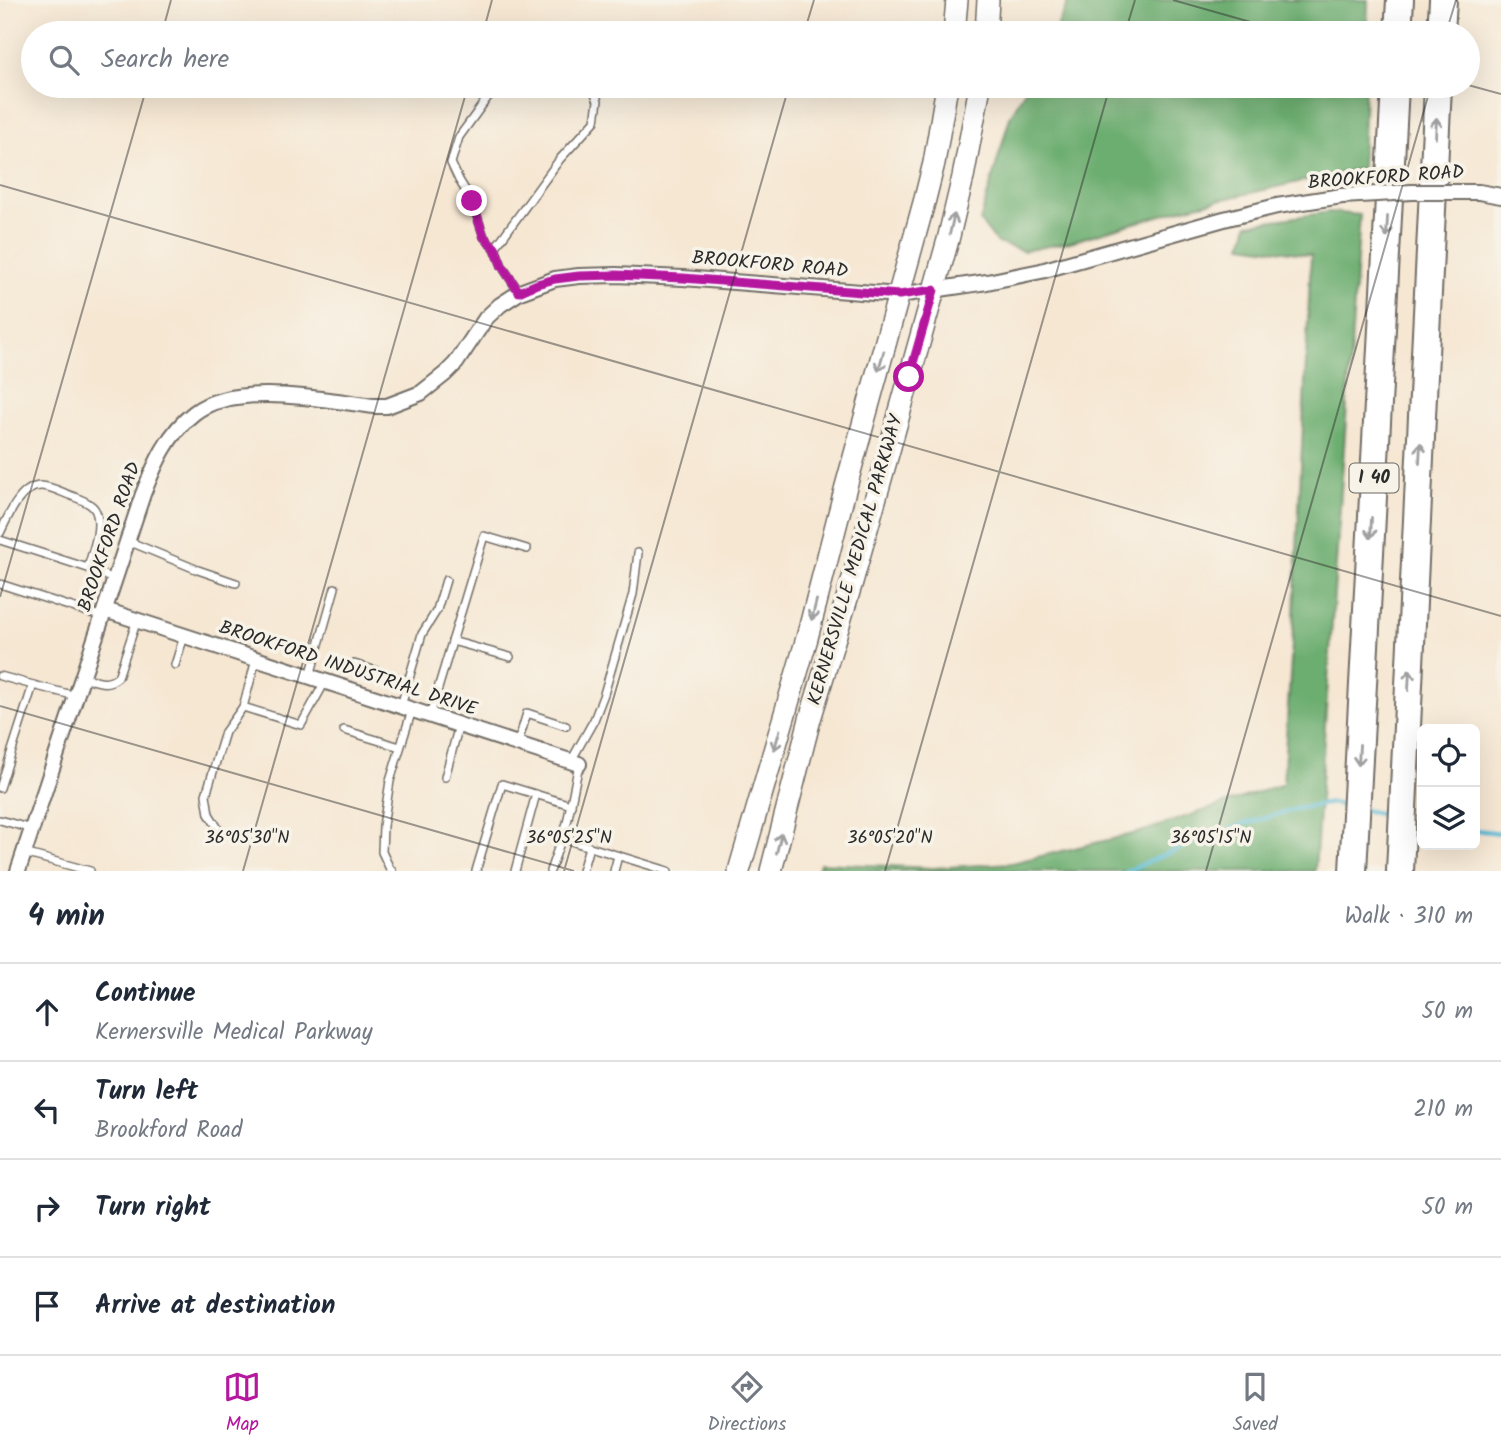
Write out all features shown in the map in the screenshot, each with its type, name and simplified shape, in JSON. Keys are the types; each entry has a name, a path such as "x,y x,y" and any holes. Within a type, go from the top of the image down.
{"highway":[{"path":"1399,21 1400,0"},
{"path":"1442,21 1443,0"},
{"name":"I 40","path":"1353,871 1394,98"},
{"name":"I 40","path":"1400,871 1437,98"}],"main road":[{"path":"955,21 957,0"},
{"path":"987,21 988,0"},
{"name":"KERNERSVILLE MEDICAL PARKWAY","path":"739,871 807,638 899,295 934,163 945,98"},
{"name":"KERNERSVILLE MEDICAL PARKWAY","path":"771,871 810,719 852,582 934,290 963,177 978,98"},
{"path":"796,674 822,681"}],"street":[{"name":"BROOKFORD ROAD","path":"18,871 154,465 174,434 205,405 253,394 374,406 387,406 403,401 421,394 445,374 456,363 486,318 500,305 519,292 555,279 616,275 683,278 899,295 1041,271 1277,206 1342,196 1412,192 1479,192 1501,196"},
{"name":"BROOKFORD INDUSTRIAL DRIVE","path":"104,614 137,620 574,763"}],"lane":[{"path":"488,98 460,137 451,163 472,201 484,237 495,248 502,266 519,292"},
{"path":"495,248 560,159 595,121 597,98"},
{"path":"0,533 11,511 29,490 44,486 82,500 95,508 98,518 95,544 88,568"},
{"path":"429,715 484,536 527,550"},
{"path":"0,540 88,568 115,580"},
{"path":"128,541 236,583"},
{"path":"550,871 567,823 574,763 604,694 633,594 638,553"},
{"path":"392,871 382,852 390,781 400,747 409,681 422,634 438,610 446,580"},
{"path":"0,584 104,614"},
{"path":"243,707 301,724 321,690 317,679 335,588"},
{"path":"83,677 107,683 118,677 137,620"},
{"path":"175,666 184,635"},
{"path":"452,641 510,657"},
{"path":"219,830 209,814 206,795 225,732 243,707 256,659"},
{"path":"354,664 409,681"},
{"path":"0,676 76,697"},
{"path":"0,788 33,685"},
{"path":"517,744 527,713 566,726"},
{"path":"445,777 459,725"},
{"path":"344,730 400,747"},
{"path":"476,871 502,784 570,804"},
{"path":"515,871 536,794"},
{"path":"0,820 32,829"},
{"path":"562,838 618,856 645,868 668,871"},
{"path":"582,871 589,847"},
{"path":"24,853 59,867 90,871"},
{"path":"614,871 618,856"}],"green space":[{"path":"1069,0 1368,0 1367,21 1059,21"},
{"path":"1020,98 1365,98 1362,168 1192,206 1070,242 1023,251 997,243 980,221 1010,117"},
{"path":"1329,212 1360,215 1315,871 818,871 820,863 933,868 1012,863 1141,832 1283,784 1311,255 1242,245 1248,224"}],"waterway":[{"path":"1127,871 1244,824 1300,808 1332,803 1349,807"},
{"path":"1364,810 1393,817"},
{"path":"1412,821 1417,822"},
{"path":"1480,831 1501,833"}],"route":[{"path":"472,201 484,237 495,248 502,266 519,292 555,279 616,275 899,295 934,290 909,377"}]}
